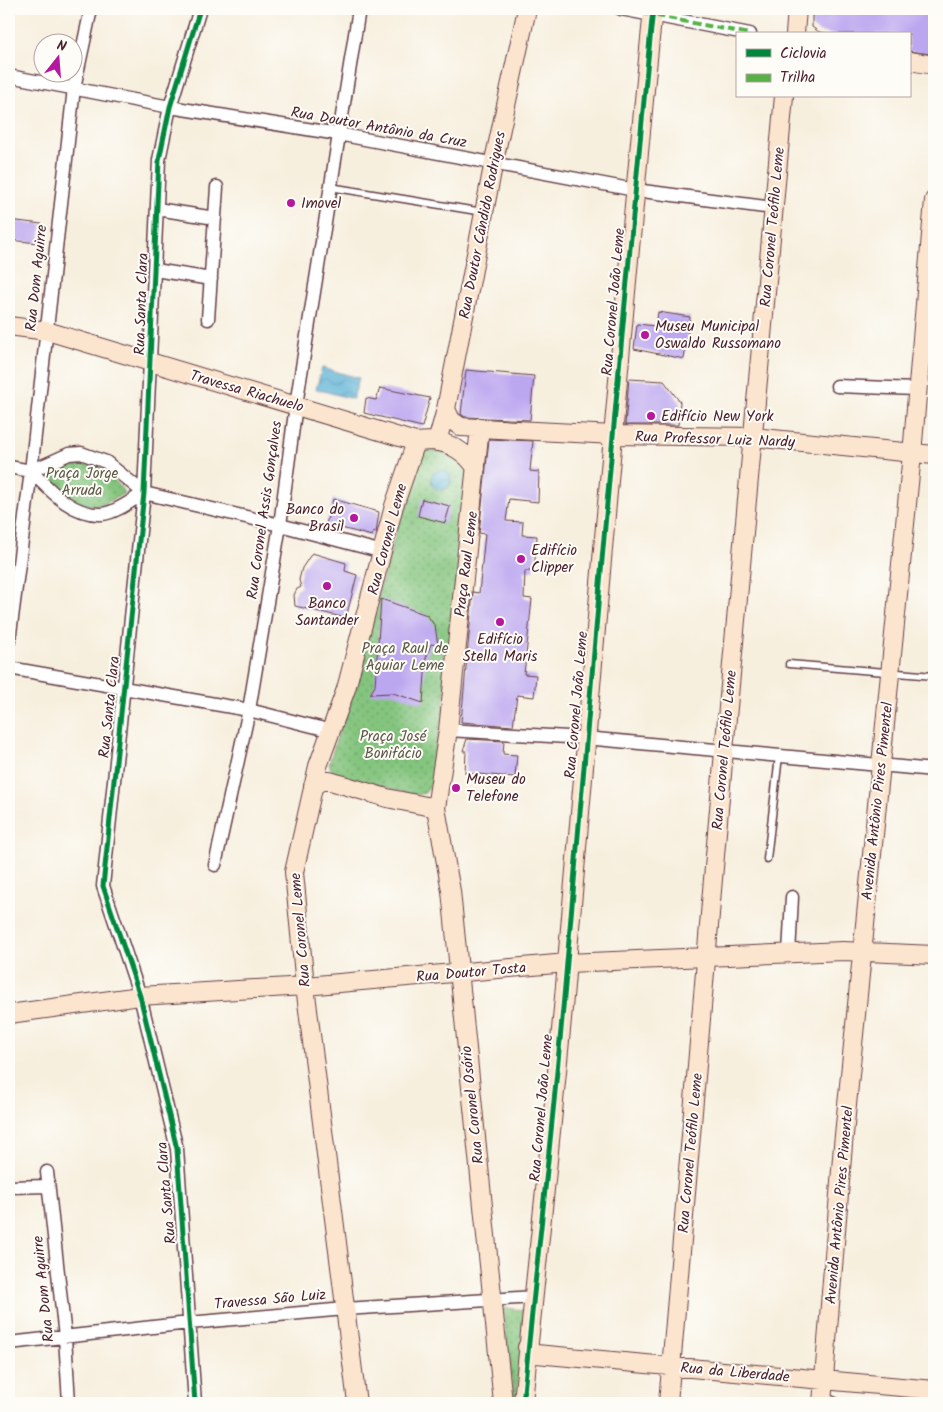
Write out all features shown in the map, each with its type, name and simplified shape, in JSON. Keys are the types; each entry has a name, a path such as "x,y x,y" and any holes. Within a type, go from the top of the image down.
{"street":[{"name":"Rua Dom Aguirre","path":"9,640 47,331 74,88 91,9"},
{"name":"Rua Santa Clara","path":"194,1403 177,1149 140,996 103,886 144,493 159,160 170,107 200,9"},
{"name":"Rua Coronel Assis Gonçalves","path":"215,866 249,710 280,525 296,405 359,9"},
{"name":"Rua Doutor Cândido Rodrigues","path":"437,442 446,409 484,212 527,9"},
{"path":"621,9 653,12 741,32"},
{"path":"795,32 797,9"},
{"name":"Rua Coronel João Leme","path":"523,1403 530,1355 567,964 585,738 653,12"},
{"path":"910,61 934,65"},
{"name":"Rua Doutor Antônio da Cruz","path":"9,76 170,107 338,134 635,190 773,208"},
{"name":"Rua Coronel Teófilo Leme","path":"668,1403 724,751 784,98"},
{"path":"208,319 217,187"},
{"name":"Avenida Antônio Pires Pimentel","path":"823,1393 844,1145 912,454 916,389 934,200"},
{"path":"157,209 215,218"},
{"path":"155,270 211,279"},
{"name":"Travessa Riachuelo","path":"9,326 47,331 416,442 437,442 461,451 471,459 476,468"},
{"path":"837,386 916,389"},
{"name":"Rua Professor Luiz Nardy","path":"446,409 451,420 457,426 614,435 752,437 934,455"},
{"name":"Praça Raul Leme","path":"448,730 480,427"},
{"name":"Rua Coronel Leme","path":"357,1403 305,986 294,872 318,766 332,731 348,680 394,506 416,442"},
{"path":"30,471 69,454 81,453 106,462 144,493 280,525 383,552"},
{"path":"9,467 30,471 67,504 86,511 102,514 119,508 144,493"},
{"path":"9,668 249,710 332,731"},
{"path":"313,786 321,781 330,781 379,796 436,808 448,730 585,738 934,770"},
{"path":"318,766 330,781"},
{"name":"Rua Coronel Osório","path":"436,808 451,891 504,1403"},
{"path":"790,954 792,896"},
{"name":"Rua Doutor Tosta","path":"9,1014 140,996 305,986 567,964 706,956 862,952 934,955"},
{"name":"Rua Dom Aguirre","path":"47,1172 65,1337 69,1403"},
{"path":"9,1187 48,1186"},
{"name":"Travessa São Luiz","path":"9,1343 189,1322 345,1309 535,1297"},
{"name":"Rua da Liberdade","path":"530,1355 672,1366 823,1393 934,1390"}],"lane":[{"path":"330,187 484,212"},
{"path":"789,664 934,676"},
{"path":"767,859 779,756"},
{"path":"823,1393 840,1403"}],"green space":[{"name":"Praça Raul de Aguiar Leme","path":"428,448 455,454 469,470 443,710 431,785 425,793 414,795 337,774 331,769 329,764 419,453","holes":["439,471 445,471 450,475 451,485 446,489 432,478"]},
{"name":"Praça Jorge Arruda","path":"68,459 87,461 101,467 125,493 100,505 91,506 67,498 40,475"},
{"path":"503,1308 525,1310 516,1403 514,1403"}],"water":[{"path":"322,368 359,378 353,399 316,389"},
{"path":"441,470 448,473 451,480 448,487 441,490 434,487 431,480 434,473"}],"building":[{"path":"812,9 934,9 930,54 910,51 910,32 819,32 812,27"},
{"path":"9,220 42,224 39,243 9,240"},
{"path":"658,312 690,317 684,359 634,349 637,324 656,326"},
{"path":"466,370 534,376 530,420 465,417 461,414"},
{"name":"Edifício New York","path":"629,379 664,381 680,402 678,425 625,425"},
{"path":"380,388 430,398 422,427 364,413 366,398 376,400"},
{"path":"489,439 533,441 530,471 539,472 538,502 509,499 506,521 523,522 522,535 537,536 534,571 525,571 524,598 532,599 524,674 536,675 534,697 517,695 513,726 461,722 473,592 479,593 485,534 479,533"},
{"name":"Banco do Brasil","path":"333,499 379,512 376,533 373,532 372,536 326,524"},
{"path":"422,499 450,506 445,523 418,516"},
{"name":"Banco Santander","path":"312,553 346,563 345,571 357,575 346,618 295,606 294,595 297,589 301,587 299,580 302,568"},
{"path":"381,599 427,615 435,626 438,645 431,644 426,658 423,703 393,693 370,694 375,686"},
{"path":"467,739 504,741 503,754 517,755 515,777 465,773 466,751 463,751"}],"marked path":[{"path":"621,9 740,32"}],"cycle path":[{"path":"195,1403 177,1149 140,996 103,886 144,493 159,160 170,107 200,9"},
{"path":"523,1403 562,1017 619,366 653,9"}],"place":[{"name":"Imovel","path":"291,203"},
{"name":"Museu Municipal Oswaldo Russomano","path":"645,335"},
{"name":"Edifício New York","path":"651,416"},
{"name":"Banco do Brasil","path":"354,518"},
{"name":"Edifício Clipper","path":"521,559"},
{"name":"Banco Santander","path":"327,586"},
{"name":"Edifício Stella Maris","path":"500,622"},
{"name":"Museu do Telefone","path":"456,788"}],"park label":[{"name":"Praça José Bonifácio","path":"393,744"}]}
